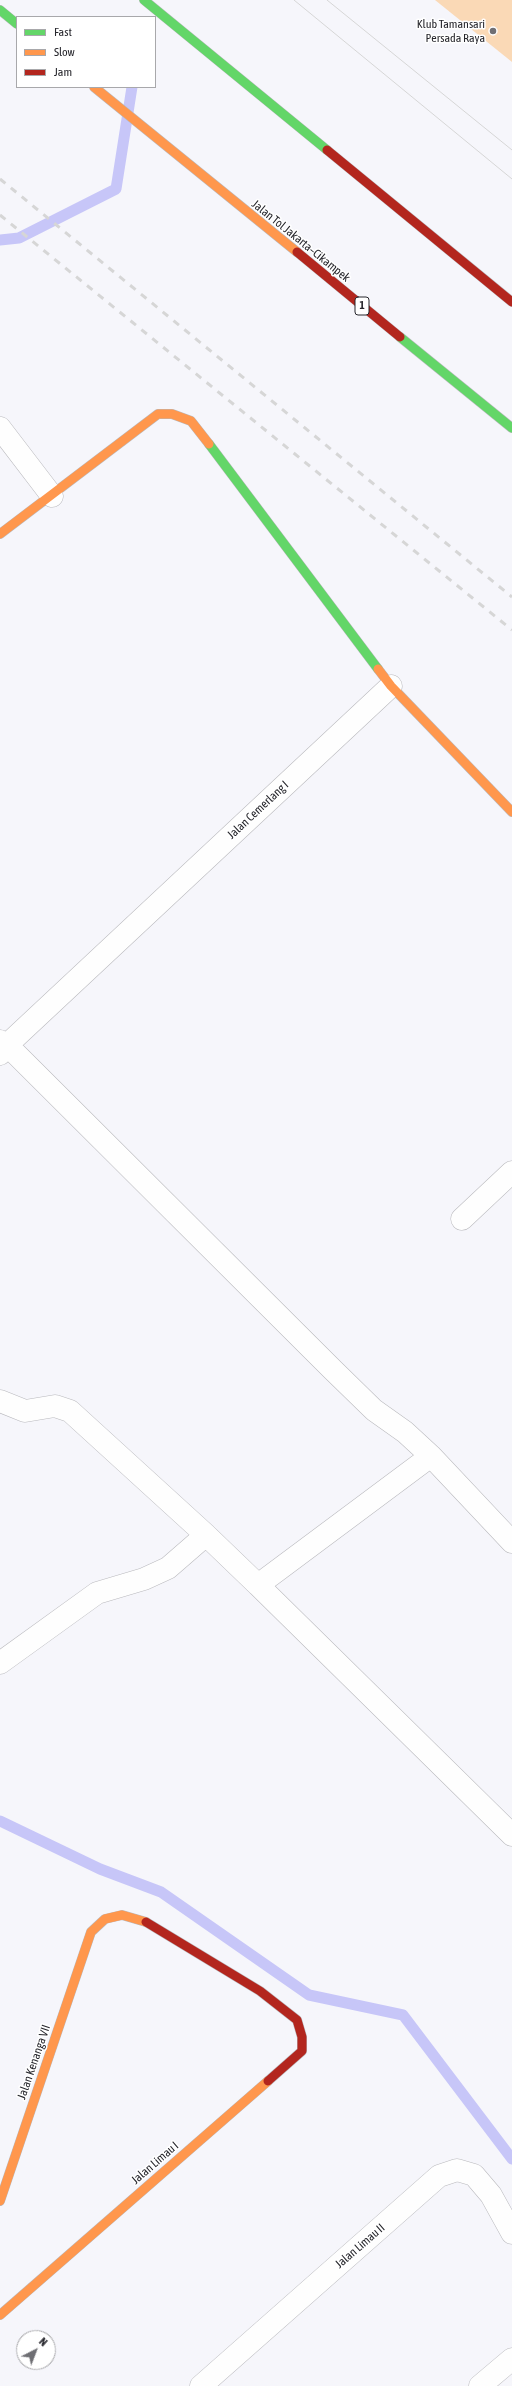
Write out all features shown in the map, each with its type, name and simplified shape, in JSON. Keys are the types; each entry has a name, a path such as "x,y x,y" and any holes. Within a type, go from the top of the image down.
{"main road":[{"path":"144,0 512,302"},
{"path":"0,10 16,23"},
{"name":"Jalan Tol Jakarta–Cikampek","path":"95,88 512,428"},
{"path":"0,534 158,414 172,414 191,421 391,686 512,812"},
{"name":"Jalan Limau I","path":"0,2315 302,2051 302,2037 296,2020 260,1991 144,1921 122,1915 105,1919 90,1932"},
{"name":"Jalan Kenanga VII","path":"0,2201 90,1932"}],"street":[{"path":"0,428 52,496"},
{"name":"Jalan Cemerlang I","path":"2,1047 391,686"},
{"path":"2,1047 374,1410 405,1432 430,1456 512,1542"},
{"path":"462,1219 512,1172"},
{"path":"0,1401 26,1411 55,1406 70,1411 206,1534 511,1832"},
{"path":"258,1585 430,1456"},
{"path":"0,1663 97,1593 144,1579 168,1568 206,1534"},
{"name":"Jalan Limau II","path":"201,2386 439,2176 457,2170 474,2175 491,2194 512,2233"},
{"path":"480,2386 512,2359"}],"shaded area":[{"name":"Klub Tamansari Persada Raya","path":"435,0 512,0 512,62"}],"waterway":[{"path":"0,240 19,238 116,189 132,88"},
{"path":"0,1821 100,1869 161,1892 309,1995 403,2015 512,2159"}],"tram line":[{"path":"294,0 512,179"},
{"path":"327,0 512,150"}],"railway":[{"path":"0,179 512,597"},
{"path":"0,215 512,630"}],"traffic: fast":[{"path":"144,0 327,150"},
{"path":"0,10 16,23"},
{"path":"400,337 512,428"},
{"path":"209,444 378,669"}],"traffic: slow":[{"path":"95,88 297,252"},
{"path":"0,534 158,414 172,414 191,421 209,444"},
{"path":"378,669 391,686 512,812"},
{"path":"0,2201 91,1932 105,1919 122,1915 146,1922"},
{"path":"0,2315 268,2081"}],"traffic: jam":[{"path":"327,150 512,302"},
{"path":"297,252 400,337"},
{"path":"146,1922 260,1991 297,2020 302,2037 302,2051 268,2081"}],"place":[{"name":"Klub Tamansari Persada Raya","path":"493,31"}]}
